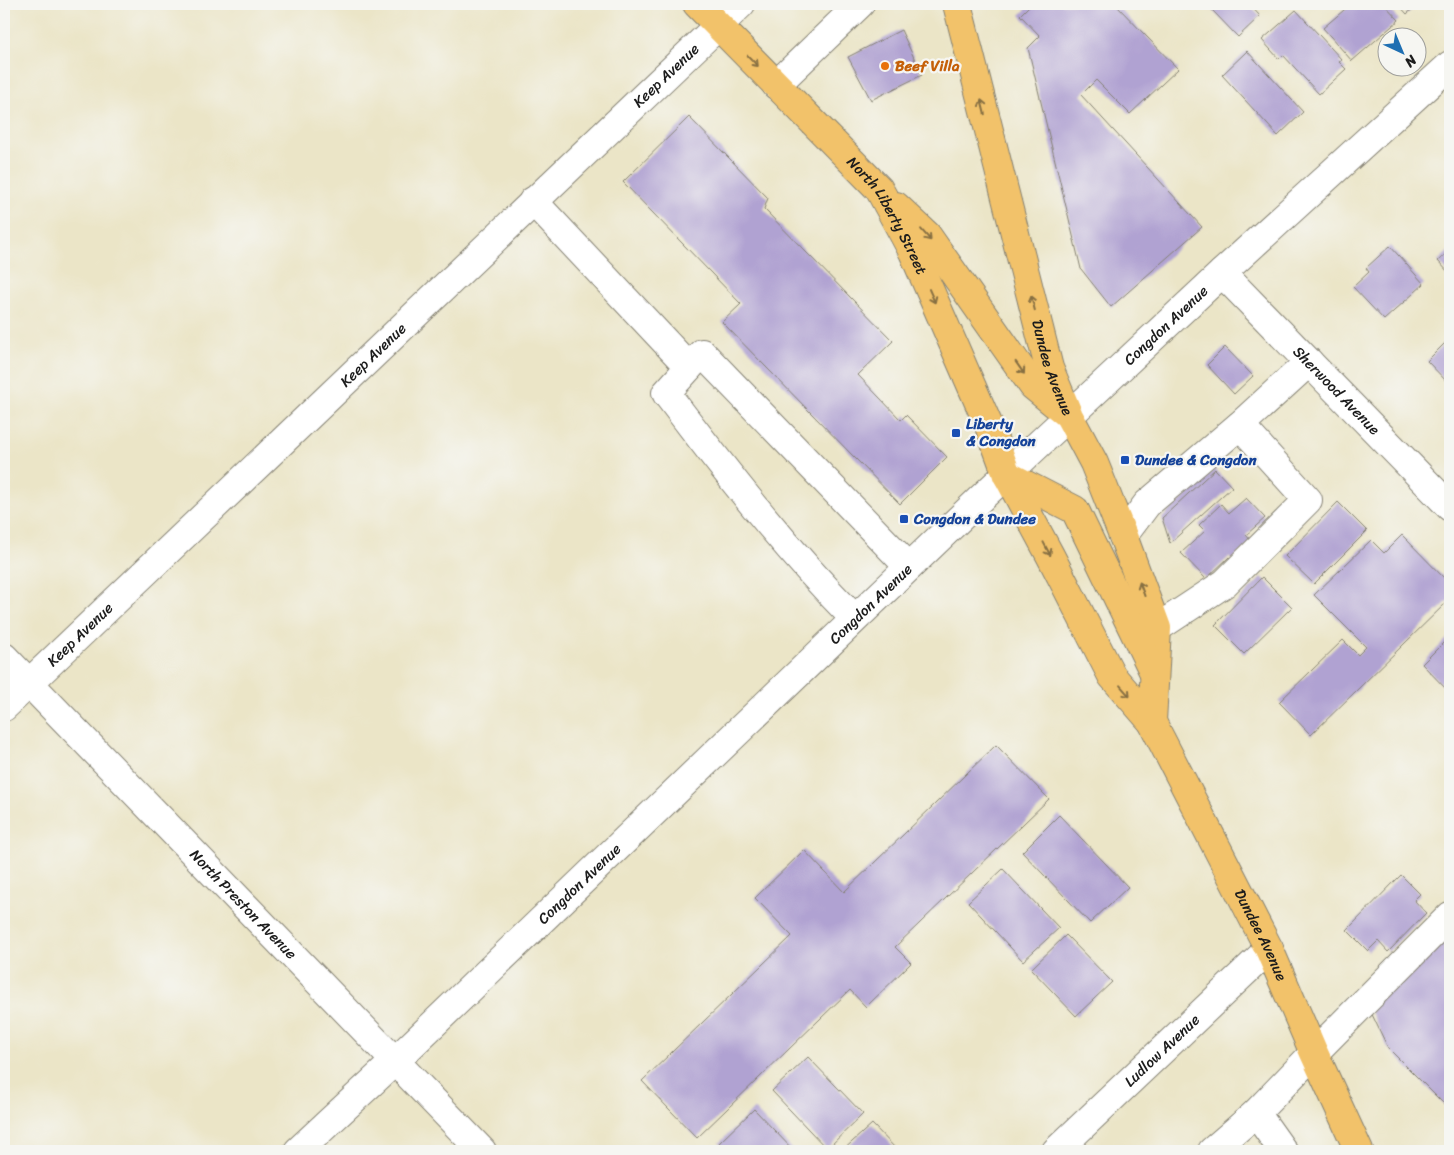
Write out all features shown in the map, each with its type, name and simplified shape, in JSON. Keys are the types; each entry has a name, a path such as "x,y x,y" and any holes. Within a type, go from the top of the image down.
{"main road":[{"name":"North Liberty Street","path":"697,4 879,189 913,252 988,426 1007,475"},
{"name":"Dundee Avenue","path":"957,4 1050,368 1069,416 1094,464 1157,628 1152,722"},
{"path":"879,189 927,235 1033,386 1069,416"},
{"name":"Dundee Avenue","path":"1007,475 1112,676 1152,722 1269,949 1314,1053 1360,1151"},
{"path":"1007,475 1075,510 1154,674"}],"street":[{"name":"Keep Avenue","path":"4,707 741,4"},
{"path":"776,85 860,4"},
{"name":"Congdon Avenue","path":"298,1151 395,1061 854,618 1222,273 1450,65"},
{"path":"534,201 689,367"},
{"name":"Sherwood Avenue","path":"1222,273 1450,508"},
{"path":"854,618 822,585 731,479 666,393 702,353 909,567"},
{"path":"1123,536 1147,504 1240,425 1309,362"},
{"path":"1157,628 1225,583 1308,500 1240,425"},
{"name":"North Preston Avenue","path":"4,657 482,1151"},
{"path":"1212,1151 1256,1113 1450,916"},
{"name":"Ludlow Avenue","path":"1063,1149 1269,949"},
{"path":"1256,1113 1283,1151"}],"building":[{"path":"1029,4 1115,4 1178,69 1130,114 1096,80 1081,95 1202,227 1111,307 1081,269 1028,48 1040,36 1020,15"},
{"path":"1218,4 1249,4 1260,16 1238,37 1212,10"},
{"path":"1351,4 1384,4 1399,20 1390,28 1376,28 1376,40 1352,61 1323,28"},
{"path":"1398,4 1418,4 1407,14"},
{"path":"1296,10 1342,60 1339,62 1346,69 1319,94 1283,55 1279,59 1262,40"},
{"name":"Beef Villa","path":"901,30 922,75 871,100 848,57"},
{"path":"1247,51 1303,112 1278,136 1222,75"},
{"path":"689,117 768,198 764,209 893,341 858,375 901,420 906,415 947,457 900,504 722,322 741,304 623,182"},
{"path":"1390,246 1424,284 1384,320 1353,287 1369,272 1366,268"},
{"path":"1450,250 1450,274 1438,261"},
{"path":"1450,338 1450,385 1427,361"},
{"path":"1225,347 1253,376 1234,394 1207,365"},
{"path":"1215,469 1232,487 1170,543 1162,518"},
{"path":"1246,498 1265,518 1246,535 1252,542 1232,560 1229,557 1206,579 1181,553 1205,531 1199,525 1221,504 1229,513"},
{"path":"1338,502 1367,531 1314,584 1285,556"},
{"path":"1402,535 1450,584 1450,599 1311,735 1279,702 1343,640 1358,655 1366,647 1314,595 1371,540 1384,553"},
{"path":"1262,577 1292,607 1244,654 1215,625"},
{"path":"1450,636 1450,693 1422,664"},
{"path":"996,745 1049,799 895,947 911,963 866,1007 850,990 697,1138 642,1081 792,936 755,898 804,850 844,892"},
{"path":"1059,815 1128,887 1090,923 1022,852"},
{"path":"1003,869 1059,928 1023,961 968,902"},
{"path":"1401,875 1420,894 1414,900 1426,913 1388,952 1378,941 1368,951 1347,930"},
{"path":"1066,935 1112,982 1076,1016 1031,969"},
{"path":"1440,935 1450,945 1450,1110 1388,1048 1368,1006"},
{"path":"808,1057 863,1114 827,1149 772,1091"},
{"path":"754,1109 794,1151 727,1151 719,1143"},
{"path":"872,1124 898,1151 842,1151"}],"place":[{"name":"Beef Villa","path":"885,66"},
{"name":"Liberty & Congdon","path":"956,433"},
{"name":"Dundee & Congdon","path":"1125,460"},
{"name":"Congdon & Dundee","path":"904,519"}]}
